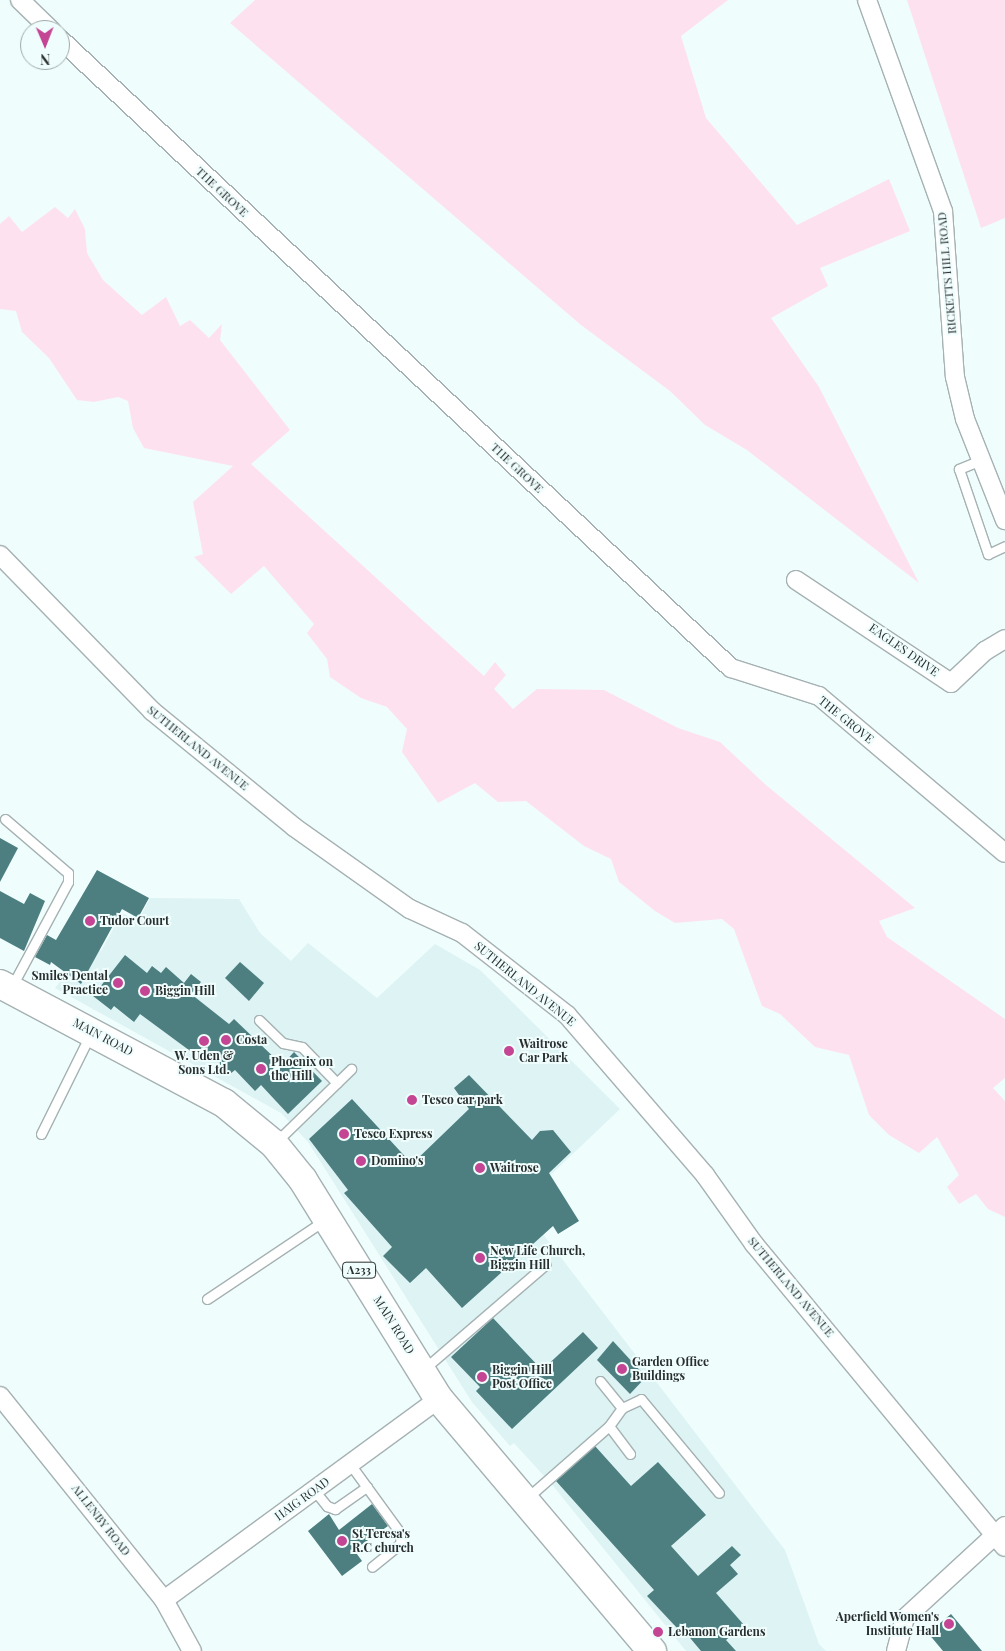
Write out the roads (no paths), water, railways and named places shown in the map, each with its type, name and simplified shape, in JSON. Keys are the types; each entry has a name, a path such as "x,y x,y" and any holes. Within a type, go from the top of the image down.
{"main road":[{"name":"MAIN ROAD","path":"5,986 93,1031 224,1103 274,1144 327,1218 439,1399 523,1501 652,1651"}],"street":[{"path":"20,0 41,20"},
{"name":"RICKETTS HILL ROAD","path":"867,0 943,211 955,377 965,419 1005,520"},
{"name":"THE GROVE","path":"70,48 732,668 819,696 1005,853"},
{"name":"SUTHERLAND AVENUE","path":"0,555 152,711 272,808 410,909 462,933 567,1015 705,1174 754,1244 1002,1536"},
{"name":"EAGLES DRIVE","path":"796,580 951,683 985,651 1005,639"},
{"name":"ALLENBY ROAD","path":"0,1396 164,1600 192,1651"},
{"name":"HAIG ROAD","path":"164,1600 439,1399"},
{"path":"896,1651 905,1618 1002,1536"}],"lane":[{"path":"981,460 959,469 961,477 988,554 1005,546"},
{"path":"5,819 68,873 68,882 5,986"},
{"path":"259,1020 283,1043 302,1047 337,1082"},
{"path":"40,1134 93,1031"},
{"path":"274,1144 351,1069"},
{"path":"207,1299 327,1218"},
{"path":"422,1370 545,1265"},
{"path":"600,1381 622,1408"},
{"path":"523,1501 609,1426 622,1408 640,1399 719,1493"},
{"path":"609,1426 630,1454"},
{"path":"350,1464 402,1539 372,1566"},
{"path":"314,1490 327,1506 335,1509 367,1487"}],"place":[{"name":"Tudor Court","path":"90,921"},
{"name":"Smiles Dental Practice","path":"118,983"},
{"name":"Biggin Hill","path":"145,991"},
{"name":"Costa","path":"226,1040"},
{"name":"W. Uden & Sons Ltd.","path":"204,1041"},
{"name":"Waitrose Car Park","path":"509,1051"},
{"name":"Phoenix on the Hill","path":"261,1069"},
{"name":"Tesco car park","path":"412,1100"},
{"name":"Tesco Express","path":"344,1134"},
{"name":"Domino's","path":"361,1161"},
{"name":"Waitrose","path":"480,1168"},
{"name":"New Life Church, Biggin Hill","path":"480,1258"},
{"name":"Garden Office Buildings","path":"622,1369"},
{"name":"Biggin Hill Post Office","path":"482,1377"},
{"name":"St Teresa's R.C church","path":"342,1541"},
{"name":"Aperfield Women's Institute Hall","path":"949,1624"},
{"name":"Lebanon Gardens","path":"658,1632"}]}
